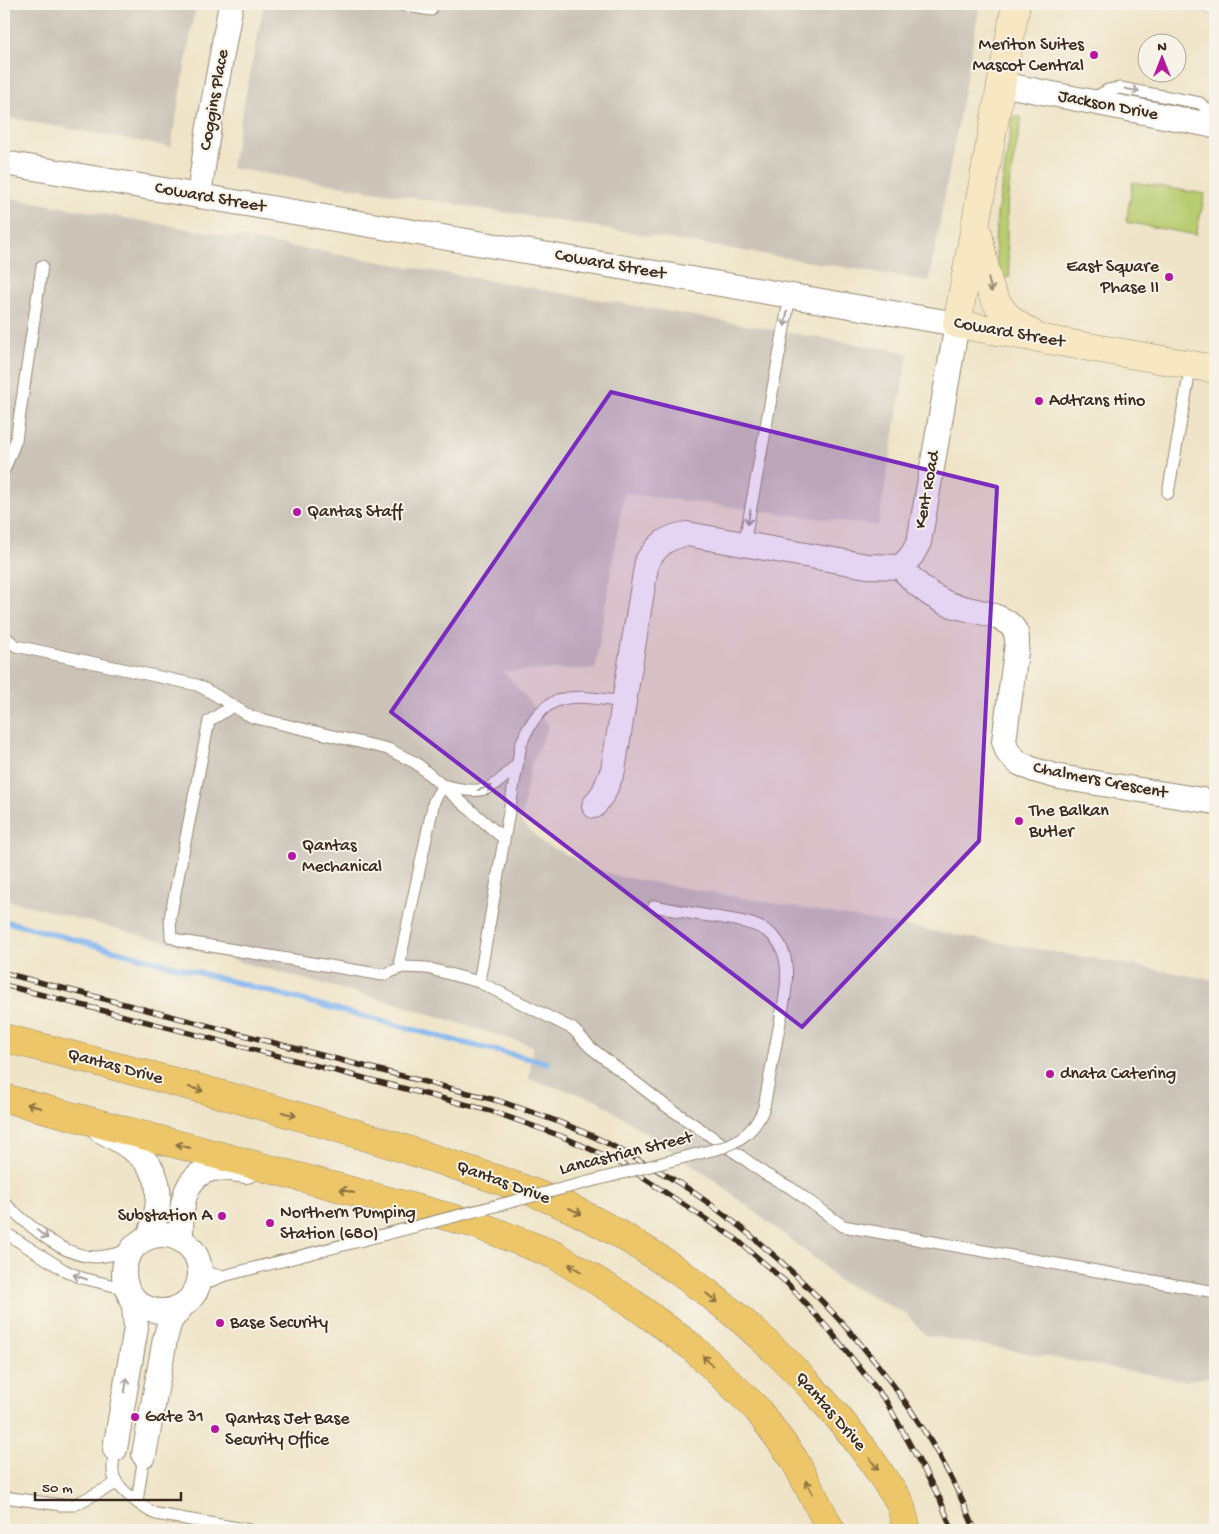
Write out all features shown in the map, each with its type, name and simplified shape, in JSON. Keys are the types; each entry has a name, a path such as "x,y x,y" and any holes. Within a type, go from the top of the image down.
{"highway":[{"name":"Qantas Drive","path":"4,1038 320,1122 488,1176 551,1199 580,1213 648,1252 707,1293 774,1350 805,1380 837,1416 872,1461 900,1503 907,1530"},
{"path":"4,1098 475,1224 555,1255 631,1302 692,1347 757,1409 794,1459 831,1530"}],"main road":[{"name":"Kent Road","path":"957,324 1014,4"},
{"path":"975,221 992,295 1001,311 1012,322 1042,338"},
{"name":"Coward Street","path":"957,324 1203,367"}],"street":[{"name":"Coggins Place","path":"199,196 208,132 231,4"},
{"path":"1210,4 1215,5"},
{"name":"Jackson Drive","path":"1001,84 1211,125"},
{"name":"Coward Street","path":"4,163 957,324"},
{"name":"Kent Road","path":"901,567 912,555 919,542 957,324"},
{"path":"594,806 604,792 612,770 647,561 658,545 674,536 687,534 867,566 901,567"},
{"name":"Chalmers Crescent","path":"901,567 927,593 948,604 1005,620 1016,633 1017,644 1004,741 1008,754 1019,763 1034,770 1059,776 1215,802"},
{"path":"64,1114 125,1143 138,1152 150,1166 156,1179 159,1206 140,1243 124,1264 124,1281 134,1306 136,1328 117,1441 146,1446 168,1329 175,1314 188,1300 200,1278 197,1258 181,1240 171,1236 160,1235 140,1243"},
{"path":"181,1240 184,1193 191,1180 211,1169 281,1173"},
{"path":"128,1291 137,1302 154,1310 172,1310 188,1300"}],"lane":[{"path":"397,4 431,10"},
{"path":"4,470 16,440 42,266"},
{"path":"744,545 790,296"},
{"path":"1168,493 1203,367"},
{"path":"4,636 16,646 197,685 213,692 252,717 388,749 416,763 503,838"},
{"path":"479,982 517,763 527,728 534,717 550,704 569,697 624,702"},
{"path":"233,706 209,721 170,918 171,937 181,941 383,975 403,967 427,968 479,982 573,1029 591,1048 666,1106 765,1174 791,1188 843,1226 1215,1292"},
{"path":"443,785 464,790 482,790 504,779 517,763"},
{"path":"403,967 400,960 434,801 443,785"},
{"name":"Lancastrian Street","path":"188,1300 206,1283 223,1276 724,1147 739,1141 752,1129 764,1107 785,996 787,980 784,952 776,938 761,926 654,906"},
{"path":"4,1203 52,1242 82,1255 96,1257 114,1255 140,1243"},
{"path":"4,1232 64,1270 82,1278 128,1291"},
{"path":"197,1258 203,1268 209,1273 223,1276"},
{"path":"117,1441 114,1478 137,1502 149,1511 156,1514 250,1530"},
{"path":"137,1502 146,1446"},
{"path":"4,1497 61,1505 74,1504 117,1483"}],"highlighted area":[{"path":"611,392 997,487 979,841 802,1027 391,712"}],"shaded area":[{"path":"4,4 196,4 171,147 4,117"},
{"path":"264,4 980,4 929,281 231,168"},
{"path":"4,197 908,353 878,526 624,493 595,669 503,671 549,725 530,766 521,822 544,844 586,866 622,877 1215,980 1215,1378 1207,1377 1186,1381 925,1335 906,1314 836,1279 822,1264 714,1180 597,1100 529,1079 533,1046 391,1002 4,899"}],"green space":[{"path":"1013,116 1022,118 1008,195 1007,236 1010,277 999,279 995,243 997,215"},
{"path":"1133,182 1205,194 1196,235 1126,222"}],"waterway":[{"path":"4,921 460,1042 548,1063"}],"railway":[{"path":"4,973 499,1101 560,1122 604,1141 664,1174 690,1190 778,1259 819,1298 857,1340 893,1385 925,1431 952,1480 975,1530"},
{"path":"4,985 491,1111 561,1136 619,1162 736,1239 788,1284 831,1332 886,1401 940,1499 952,1530"}],"place":[{"name":"Meriton Suites Mascot Central","path":"1094,55"},
{"name":"East Square Phase II","path":"1169,277"},
{"name":"Adtrans Hino","path":"1039,401"},
{"name":"Qantas Staff","path":"297,512"},
{"name":"The Balkan Butler","path":"1019,821"},
{"name":"Qantas Mechanical","path":"292,856"},
{"name":"dnata Catering","path":"1050,1074"},
{"name":"Substation A","path":"222,1216"},
{"name":"Northern Pumping Station (680)","path":"270,1223"},
{"name":"Base Security","path":"220,1323"},
{"name":"Gate 31","path":"135,1417"},
{"name":"Qantas Jet Base Security Office","path":"215,1429"}]}
